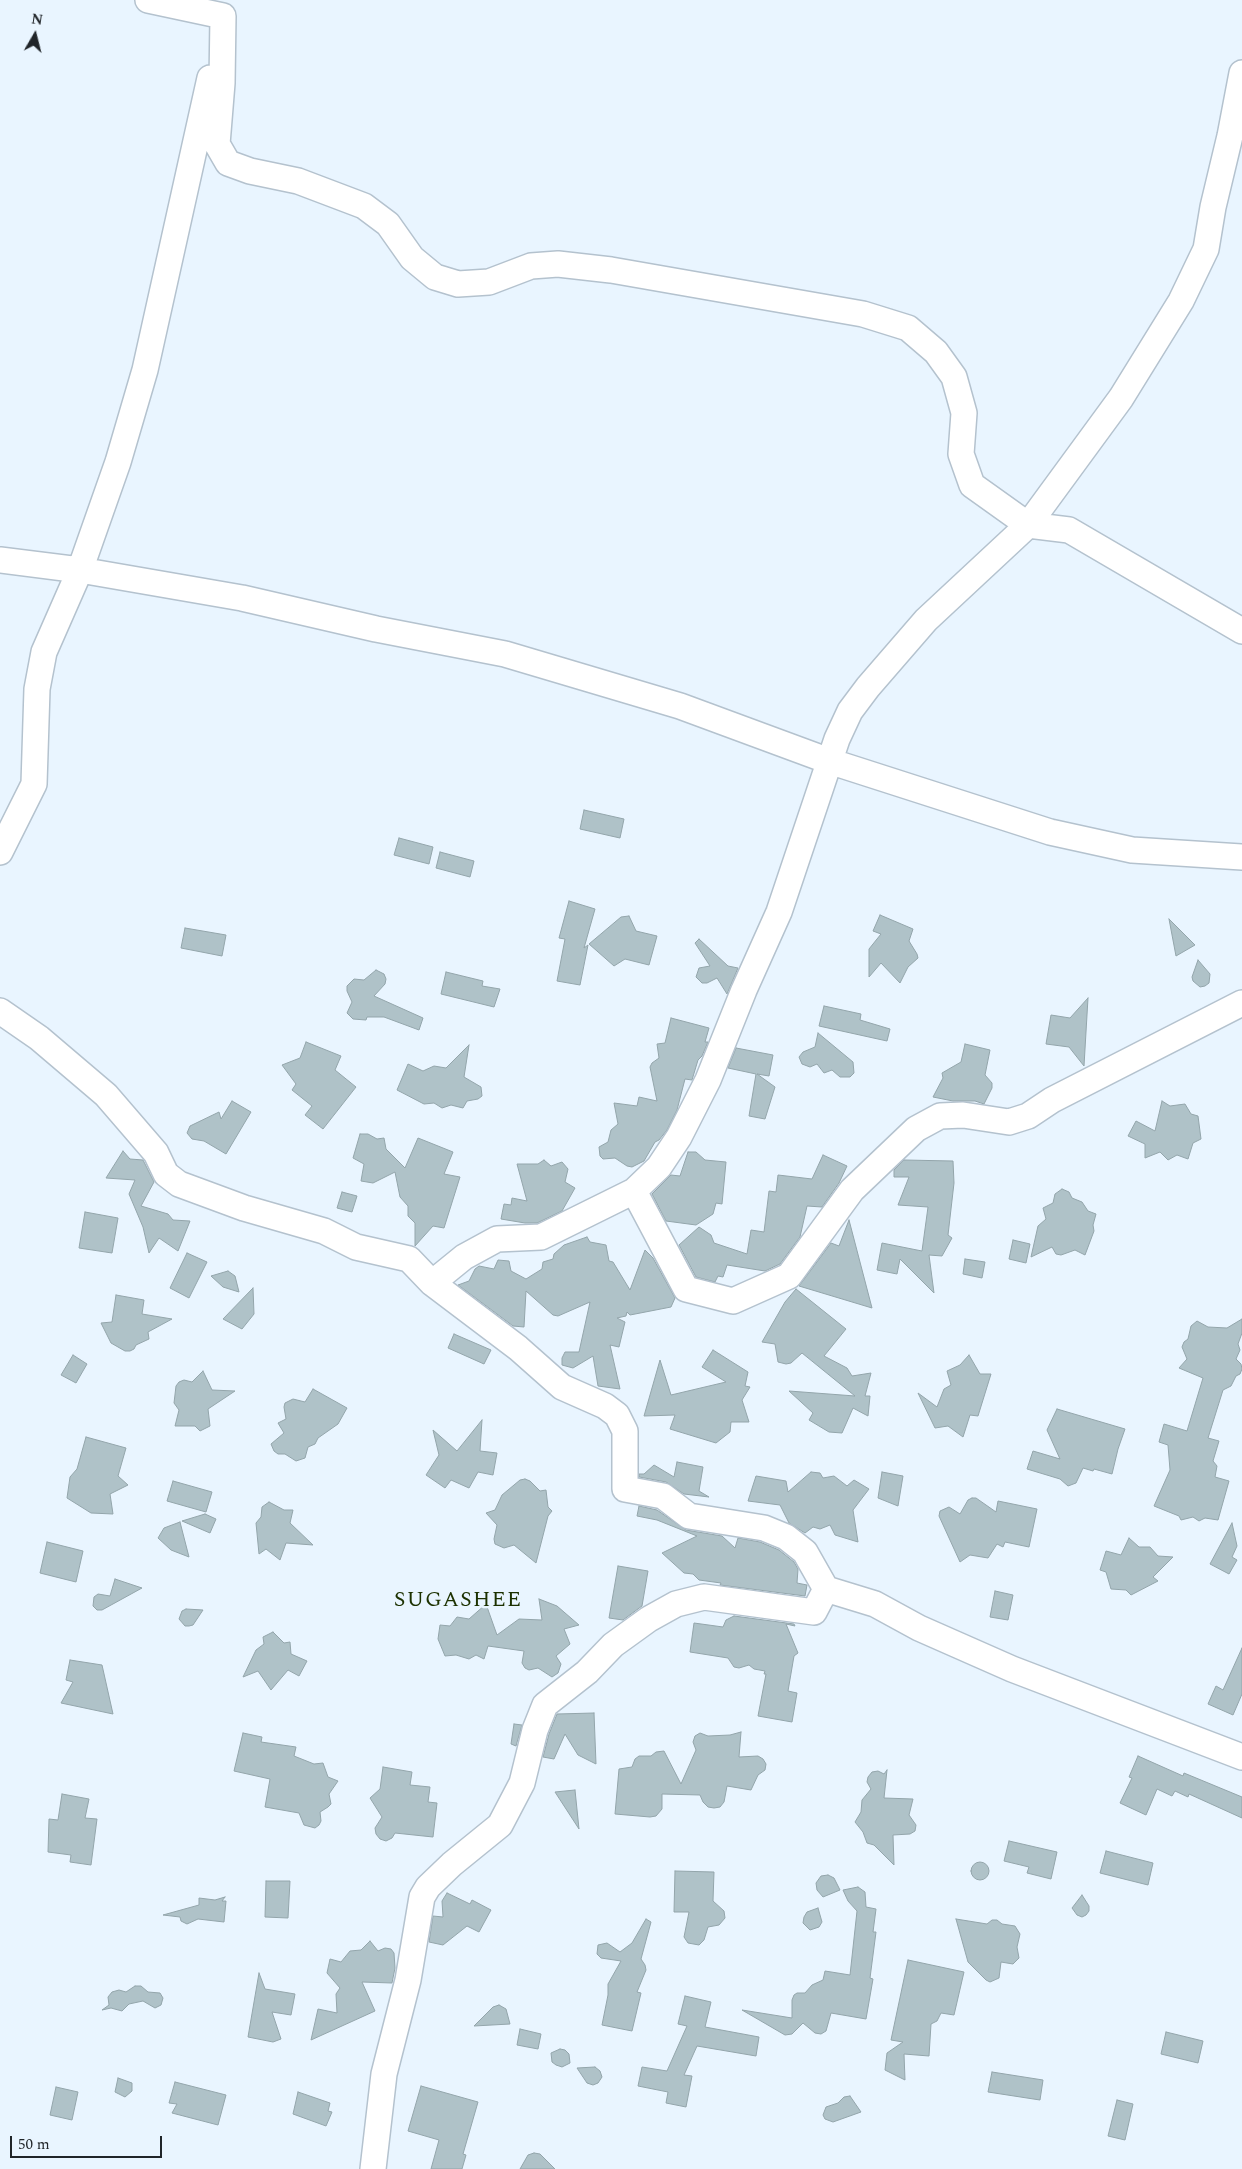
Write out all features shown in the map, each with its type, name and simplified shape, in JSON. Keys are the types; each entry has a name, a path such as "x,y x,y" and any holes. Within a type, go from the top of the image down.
{"street":[{"path":"148,0 224,8"},
{"path":"224,8 222,83 217,144 228,163 250,171 298,181 364,206 388,224 412,258 434,277 458,284 489,282 531,266 558,264 611,270 853,312 908,328 936,352 954,377 964,413 961,454 972,485 1028,525 1069,530 1242,631"},
{"path":"0,852 34,784 36,690 44,652 80,570 118,462 145,370 224,8"},
{"path":"432,1283 464,1256 497,1239 541,1237 634,1191 659,1167 674,1144 708,1080 744,990 779,912 829,761 850,711 868,687 926,620 1028,525 1121,398 1181,302 1206,249 1213,207 1230,136 1242,73"},
{"path":"0,560 80,570 242,598 376,629 504,654 680,706 829,761 1050,832 1132,850 1242,857"},
{"path":"634,1191 686,1289 733,1302 789,1276 852,1190 916,1129 940,1116 963,1115 1009,1122 1028,1116 1052,1100 1242,1003"},
{"path":"0,1011 39,1038 106,1096 156,1153 166,1174 178,1184 244,1208 324,1231 356,1247 409,1259 432,1283 518,1348 562,1387 605,1406 617,1415 625,1431 625,1488 663,1496 689,1516 764,1528 786,1537 805,1552 826,1589 875,1604 919,1628 1012,1668 1242,1757"},
{"path":"373,2169 384,2074 408,1980 422,1897 428,1887 452,1864 500,1825 522,1783 534,1730 545,1705 587,1672 613,1645 649,1619 676,1604 704,1597 814,1612 826,1589"}],"building":[{"path":"584,810 624,819 620,838 580,829"},
{"path":"399,838 433,847 429,864 394,855"},
{"path":"440,852 474,861 470,877 436,868"},
{"path":"569,901 595,909 584,948 588,945 580,985 557,981 565,939 559,938"},
{"path":"880,915 913,929 909,941 918,958 908,967 900,983 881,963 869,977 869,949 881,934 873,931"},
{"path":"629,916 636,931 657,936 649,965 625,959 614,966 589,944 621,917"},
{"path":"1169,919 1195,945 1176,956"},
{"path":"185,928 226,935 222,956 181,948"},
{"path":"699,939 728,966 738,968 727,994 717,978 707,983 702,983 696,977 699,968 710,966 695,943"},
{"path":"1198,960 1210,974 1209,983 1200,987 1193,981 1192,977"},
{"path":"376,970 384,974 386,979 385,984 374,996 423,1018 419,1030 384,1017 367,1017 366,1020 353,1019 347,1013 352,1002 347,986 354,979 364,980"},
{"path":"446,972 483,981 482,986 500,989 494,1007 441,994"},
{"path":"1088,998 1084,1066 1069,1047 1046,1044 1051,1015 1070,1018"},
{"path":"824,1006 861,1014 860,1020 890,1029 887,1041 819,1026"},
{"path":"671,1018 709,1028 705,1042 708,1042 702,1056 698,1060 692,1080 685,1079 677,1110 667,1130 655,1142 644,1161 632,1167 615,1158 603,1159 600,1156 599,1147 608,1142 611,1130 618,1124 614,1103 637,1106 639,1097 657,1101 650,1067 659,1058 657,1044 665,1043"},
{"path":"818,1033 853,1062 854,1073 850,1077 840,1077 832,1070 824,1073 817,1064 810,1067 802,1064 799,1057 803,1052 815,1047"},
{"path":"306,1042 341,1056 335,1070 356,1087 323,1129 305,1115 312,1106 292,1090 296,1084 282,1065 300,1058"},
{"path":"965,1044 990,1050 985,1075 992,1083 992,1088 984,1104 975,1101 953,1101 933,1097 943,1078 942,1073 961,1062"},
{"path":"469,1045 464,1077 481,1087 482,1096 478,1099 467,1101 463,1108 451,1105 442,1108 434,1103 424,1104 397,1090 408,1064 423,1071 434,1066 446,1068"},
{"path":"736,1048 773,1055 769,1076 757,1074 775,1087 765,1119 749,1116 756,1074 728,1068"},
{"path":"232,1101 251,1112 226,1154 204,1141 192,1139 187,1133 190,1126 219,1112 221,1119"},
{"path":"1162,1101 1170,1106 1185,1104 1191,1114 1198,1116 1201,1139 1193,1143 1188,1159 1177,1155 1168,1160 1160,1152 1145,1158 1145,1144 1128,1136 1136,1121 1155,1131"},
{"path":"360,1134 368,1134 377,1139 384,1138 386,1149 405,1168 418,1138 453,1152 444,1174 460,1177 444,1228 433,1226 415,1246 415,1223 408,1216 408,1206 400,1197 395,1172 373,1183 361,1181 364,1164 353,1158"},
{"path":"123,1151 130,1159 143,1160 154,1182 141,1206 168,1214 173,1220 190,1221 178,1251 159,1238 149,1253 143,1227 129,1194 135,1180 106,1178"},
{"path":"688,1152 696,1152 705,1160 726,1162 722,1204 716,1203 713,1214 696,1225 666,1221 652,1194 671,1175 680,1176"},
{"path":"823,1155 847,1166 839,1183 822,1207 807,1206 800,1237 780,1264 765,1271 727,1265 723,1277 718,1276 715,1282 696,1277 679,1245 699,1227 711,1235 714,1243 747,1254 751,1230 764,1232 769,1191 776,1192 778,1175 812,1179"},
{"path":"544,1160 551,1166 562,1162 568,1169 565,1182 575,1188 562,1211 537,1223 501,1219 504,1204 511,1205 512,1198 527,1201 517,1164 538,1164"},
{"path":"904,1160 953,1161 954,1183 948,1235 952,1238 942,1256 929,1255 934,1293 900,1259 897,1274 877,1270 882,1243 922,1251 928,1207 898,1205 909,1177 894,1177 894,1170"},
{"path":"1062,1189 1069,1192 1072,1198 1082,1202 1088,1211 1096,1214 1093,1225 1094,1231 1085,1255 1075,1250 1061,1255 1056,1254 1052,1247 1031,1257 1038,1226 1046,1219 1043,1208 1053,1203 1055,1194"},
{"path":"342,1192 357,1196 352,1212 337,1208"},
{"path":"85,1212 118,1218 112,1253 79,1248"},
{"path":"849,1220 872,1308 799,1286 831,1243 839,1246"},
{"path":"587,1237 590,1242 606,1245 609,1261 613,1262 630,1290 645,1250 653,1258 675,1298 671,1307 630,1315 627,1312 626,1316 617,1318 625,1322 619,1347 610,1345 620,1389 598,1386 593,1356 573,1368 562,1365 562,1358 565,1352 579,1352 590,1302 558,1316 553,1315 526,1291 524,1327 513,1326 458,1285 469,1281 475,1269 479,1266 494,1269 498,1260 509,1261 511,1271 526,1279 542,1269 543,1262 553,1259 554,1254 564,1245"},
{"path":"1013,1240 1030,1244 1026,1263 1009,1259"},
{"path":"187,1253 207,1262 189,1298 170,1288"},
{"path":"965,1259 985,1262 982,1278 963,1274"},
{"path":"228,1271 235,1276 239,1292 223,1287 211,1276"},
{"path":"253,1288 254,1314 242,1329 223,1319"},
{"path":"796,1289 846,1329 824,1356 847,1368 852,1376 871,1373 865,1396 870,1396 868,1416 853,1408 842,1433 829,1432 809,1420 813,1413 789,1391 855,1396 802,1353 791,1363 778,1362 775,1344 762,1342 785,1302"},
{"path":"116,1295 144,1300 142,1314 172,1319 148,1332 149,1339 136,1345 130,1351 125,1351 111,1343 101,1323 112,1322"},
{"path":"1242,1319 1242,1333 1238,1344 1240,1350 1236,1359 1241,1364 1242,1369 1231,1386 1223,1390 1208,1438 1219,1441 1213,1461 1217,1466 1215,1477 1229,1481 1218,1520 1205,1518 1199,1521 1193,1517 1181,1520 1179,1516 1154,1506 1170,1470 1168,1445 1159,1442 1164,1424 1187,1431 1203,1378 1179,1368 1187,1359 1182,1347 1188,1339 1191,1326 1197,1321 1208,1327 1227,1328"},
{"path":"454,1334 491,1350 484,1364 448,1348"},
{"path":"713,1350 748,1372 745,1386 750,1387 742,1400 749,1422 731,1422 730,1432 716,1443 670,1429 675,1415 644,1416 660,1360 671,1395 726,1382 702,1367"},
{"path":"73,1355 87,1364 76,1383 61,1375"},
{"path":"969,1355 980,1374 991,1374 978,1416 970,1415 963,1437 948,1426 935,1428 918,1393 937,1407 944,1389 951,1385 947,1371 960,1365"},
{"path":"203,1371 212,1390 235,1391 208,1409 210,1426 200,1431 195,1426 175,1426 179,1410 174,1403 176,1386 184,1380 192,1382"},
{"path":"313,1389 347,1408 338,1424 318,1438 315,1444 308,1447 305,1458 296,1461 285,1454 278,1454 274,1451 271,1444 284,1433 278,1423 286,1419 285,1403 293,1399 305,1402"},
{"path":"1057,1409 1125,1429 1112,1474 1083,1468 1076,1483 1068,1486 1060,1479 1027,1469 1033,1451 1060,1459 1047,1430"},
{"path":"482,1420 480,1451 497,1453 493,1475 478,1472 469,1488 451,1480 445,1488 426,1475 439,1455 433,1430 457,1451"},
{"path":"86,1437 126,1448 118,1476 128,1485 110,1494 113,1514 91,1513 67,1498 70,1477 77,1469"},
{"path":"677,1462 703,1467 699,1491 709,1497 684,1494 666,1482 639,1477 639,1474 644,1474 654,1465 674,1477"},
{"path":"811,1472 820,1473 823,1478 834,1476 847,1486 854,1480 869,1489 853,1510 858,1542 835,1535 830,1525 820,1529 813,1527 805,1533 789,1523 780,1505 748,1501 756,1476 786,1481 788,1492"},
{"path":"882,1472 903,1476 898,1506 878,1498"},
{"path":"520,1480 530,1481 540,1491 546,1490 548,1507 552,1511 548,1516 536,1563 514,1545 504,1548 495,1544 494,1539 497,1525 486,1513 495,1510 502,1495"},
{"path":"173,1481 212,1492 206,1512 167,1501"},
{"path":"976,1498 996,1512 998,1501 1037,1509 1029,1547 1005,1542 1003,1547 997,1544 988,1558 970,1555 960,1562 939,1516 940,1511 949,1507 960,1514 968,1500"},
{"path":"269,1502 284,1510 293,1510 290,1523 313,1545 286,1543 280,1560 266,1549 259,1554 256,1523 261,1517 262,1507"},
{"path":"639,1506 657,1510 686,1530 722,1536 735,1548 738,1538 760,1542 779,1550 794,1562 798,1569 797,1583 807,1585 805,1596 720,1585 721,1583 699,1580 693,1574 684,1573 662,1553 697,1536 657,1520 637,1516"},
{"path":"205,1514 216,1519 210,1533 182,1521"},
{"path":"180,1522 189,1557 171,1550 158,1538 164,1528"},
{"path":"1232,1523 1237,1546 1232,1557 1237,1560 1229,1574 1210,1564"},
{"path":"1129,1538 1139,1547 1150,1547 1158,1556 1173,1557 1153,1577 1158,1581 1131,1595 1126,1590 1111,1589 1106,1572 1100,1570 1106,1551 1121,1555"},
{"path":"47,1542 83,1551 76,1582 40,1573"},
{"path":"618,1566 648,1571 642,1606 623,1620 609,1618"},
{"path":"115,1579 142,1588 102,1610 97,1610 93,1606 94,1597 98,1594 110,1596"},
{"path":"995,1591 1013,1595 1008,1620 990,1617"},
{"path":"539,1599 557,1606 579,1625 564,1629 570,1644 556,1656 561,1664 558,1673 552,1677 538,1668 529,1670 525,1668 522,1663 524,1651 488,1646 484,1659 476,1655 469,1659 456,1655 445,1656 438,1639 440,1625 450,1626 457,1617 469,1619 486,1604 497,1635 519,1619 542,1620"},
{"path":"186,1609 203,1610 193,1625 185,1626 179,1619 182,1611"},
{"path":"734,1616 794,1624 795,1626 786,1624 798,1653 794,1656 788,1691 797,1693 792,1722 758,1716 765,1671 754,1669 749,1665 739,1668 734,1667 728,1658 690,1652 694,1623 723,1627 726,1620"},
{"path":"273,1632 284,1643 290,1642 291,1654 307,1661 299,1676 288,1670 271,1690 258,1671 243,1677 256,1650 264,1644 263,1637"},
{"path":"1242,1648 1242,1694 1233,1715 1208,1704 1216,1686 1223,1690"},
{"path":"70,1660 102,1665 113,1714 61,1703 73,1682 66,1680"},
{"path":"594,1713 596,1764 578,1755 565,1734 554,1759 543,1757 557,1714"},
{"path":"514,1724 522,1725 516,1746 511,1744"},
{"path":"741,1732 739,1757 758,1756 766,1764 765,1770 758,1775 751,1790 727,1786 724,1802 720,1807 714,1808 708,1807 700,1795 662,1794 662,1809 656,1816 615,1814 619,1769 632,1767 635,1759 639,1756 651,1756 656,1752 664,1751 681,1784 696,1750 693,1742 695,1736 700,1733 708,1736 730,1735"},
{"path":"243,1733 262,1737 261,1742 296,1747 294,1756 314,1764 323,1763 328,1777 338,1781 329,1794 331,1804 320,1812 321,1821 319,1825 315,1828 304,1825 299,1813 265,1807 270,1779 234,1771"},
{"path":"1138,1756 1183,1776 1184,1773 1242,1797 1242,1818 1189,1794 1188,1797 1175,1791 1172,1796 1157,1789 1146,1815 1120,1803 1132,1778 1129,1777"},
{"path":"383,1767 412,1772 410,1785 430,1787 428,1802 437,1803 433,1837 395,1833 392,1838 386,1841 380,1839 376,1834 375,1828 382,1817 370,1798 380,1789"},
{"path":"887,1770 884,1798 913,1799 909,1815 916,1825 915,1831 910,1834 893,1835 894,1865 874,1845 867,1843 863,1832 855,1822 861,1812 862,1800 871,1789 867,1782 868,1777 872,1772 878,1771 884,1774"},
{"path":"575,1790 579,1829 555,1792"},
{"path":"62,1794 89,1799 85,1818 97,1819 91,1865 70,1862 71,1855 48,1852 49,1819 58,1820"},
{"path":"1009,1841 1057,1852 1051,1879 1027,1873 1029,1867 1004,1861"},
{"path":"1106,1851 1153,1863 1148,1885 1100,1873"},
{"path":"980,1862 986,1865 989,1871 986,1877 980,1880 974,1877 971,1871 974,1865"},
{"path":"675,1871 714,1872 713,1901 724,1911 725,1918 719,1925 708,1927 704,1940 699,1945 688,1943 684,1937 689,1912 674,1912"},
{"path":"828,1875 834,1878 840,1890 823,1897 817,1890 816,1883 821,1876"},
{"path":"266,1881 290,1881 288,1918 265,1917"},
{"path":"858,1887 865,1892 866,1907 876,1909 873,1932 876,1932 870,1978 873,1979 866,2019 831,2013 826,2031 821,2034 815,2033 803,2023 792,2034 785,2035 742,2010 792,2018 792,2000 794,1995 805,1993 812,1985 823,1980 825,1971 850,1975 857,1911 848,1901 843,1890"},
{"path":"447,1893 470,1904 472,1900 491,1910 479,1932 467,1926 443,1945 429,1942 433,1916 443,1917 442,1901"},
{"path":"1082,1895 1089,1906 1089,1911 1082,1917 1077,1915 1072,1908"},
{"path":"225,1897 222,1901 226,1901 224,1922 198,1919 187,1924 181,1921 180,1917 163,1915 199,1905 199,1898 215,1900"},
{"path":"818,1908 822,1922 819,1927 810,1930 803,1923 804,1917 807,1912"},
{"path":"646,1919 651,1922 641,1959 646,1970 637,1992 641,1993 632,2031 602,2025 608,1995 608,1984 621,1961 601,1958 597,1954 598,1945 607,1943 620,1952 632,1943"},
{"path":"956,1919 987,1924 992,1920 997,1920 1002,1924 1015,1926 1020,1934 1017,1947 1019,1958 1013,1964 1001,1962 999,1978 990,1982 986,1980 968,1962"},
{"path":"370,1941 378,1951 385,1948 391,1949 394,1953 395,1968 392,1983 362,1982 375,2011 311,2040 318,2009 337,2013 336,1994 340,1988 327,1973 330,1959 341,1962 350,1951 361,1950"},
{"path":"908,1960 964,1972 954,2015 941,2013 937,2021 931,2024 929,2056 904,2054 905,2080 885,2070 887,2053 903,2042 891,2040"},
{"path":"259,1973 265,1989 295,1994 291,2015 272,2012 281,2039 273,2042 248,2037"},
{"path":"135,1986 141,1986 148,1992 160,1993 163,1998 161,2005 155,2008 143,2001 129,2004 122,2011 111,2008 102,2010 109,2005 108,1997 112,1992 119,1990 126,1992"},
{"path":"685,1996 711,2002 705,2027 759,2037 756,2056 697,2046 684,2075 692,2076 686,2107 666,2103 668,2092 638,2086 642,2067 667,2071 687,2026 678,2024"},
{"path":"499,2005 506,2009 510,2024 474,2026 493,2007"},
{"path":"520,2029 541,2034 538,2049 517,2045"},
{"path":"1166,2032 1203,2041 1198,2063 1161,2054"},
{"path":"560,2049 565,2050 569,2054 570,2063 562,2067 552,2062 551,2053"},
{"path":"595,2067 600,2071 602,2077 598,2083 593,2085 587,2083 577,2068"},
{"path":"992,2072 1043,2080 1040,2100 988,2092"},
{"path":"118,2078 132,2083 132,2091 125,2097 115,2092"},
{"path":"175,2082 226,2095 218,2125 172,2113 177,2104 169,2103"},
{"path":"421,2086 478,2102 463,2154 466,2155 462,2169 431,2169 439,2140 408,2131"},
{"path":"56,2087 78,2092 72,2120 50,2115"},
{"path":"298,2092 330,2103 328,2111 332,2112 326,2126 293,2114"},
{"path":"850,2096 861,2112 833,2122 825,2119 823,2115 826,2107 838,2103 844,2097"},
{"path":"1117,2100 1133,2104 1125,2140 1108,2136"},
{"path":"540,2154 555,2169 520,2169 528,2155"}],"district":[{"name":"SUGASHEE","path":"458,1602"}]}
